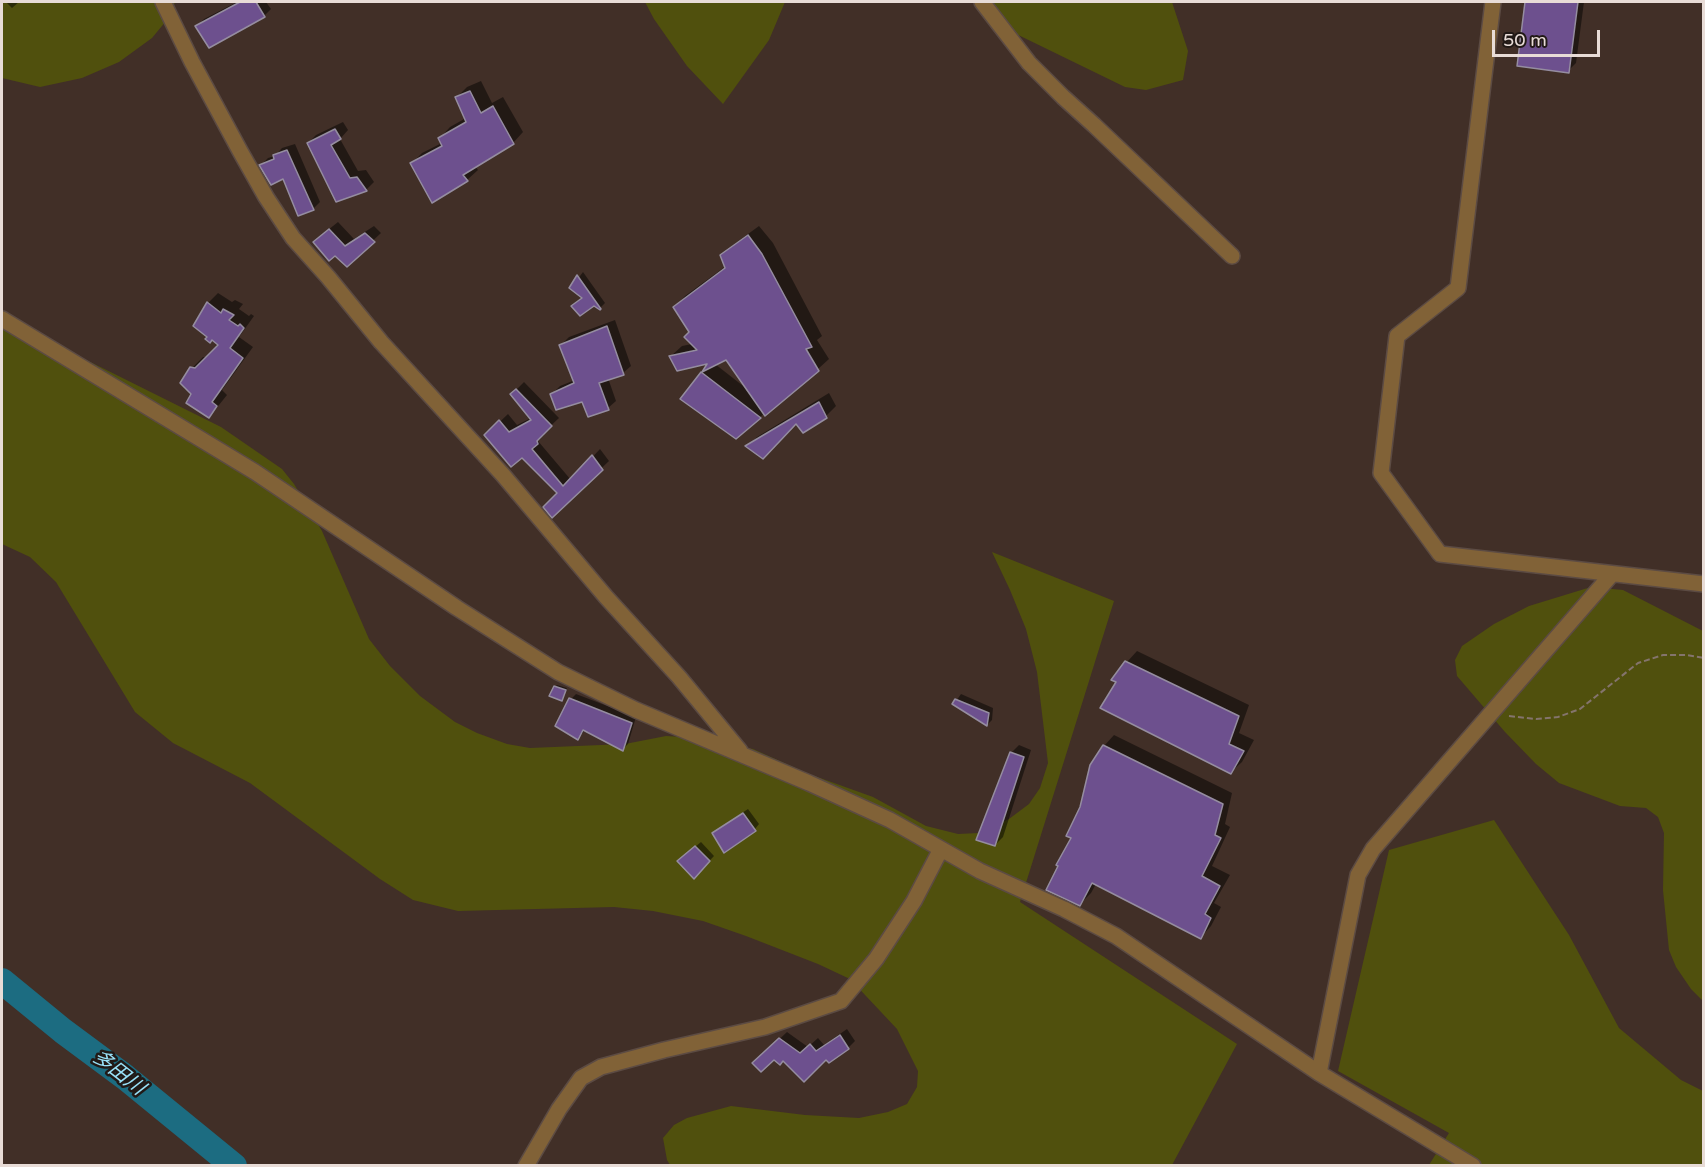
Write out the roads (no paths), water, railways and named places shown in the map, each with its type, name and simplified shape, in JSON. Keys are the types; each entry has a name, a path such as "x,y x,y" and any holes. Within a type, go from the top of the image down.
{"street":[{"path":"163,2 240,151 293,238 381,342 503,475 606,597 679,677 742,754"},
{"path":"982,2 1029,63 1062,97 1232,256"},
{"path":"1493,2 1458,288 1397,336 1381,473 1440,554 1704,584"},
{"path":"2,319 255,472 457,608 558,672 636,710 890,820 980,871 1064,909 1116,936 1319,1073 1473,1166"},
{"path":"1319,1073 1358,875 1373,849 1612,574"},
{"path":"526,1166 559,1109 581,1078 601,1067 765,1027 841,1001 876,959 914,901 941,849"}],"waterway":[{"name":"多田川","path":"2,981 234,1166"}]}
